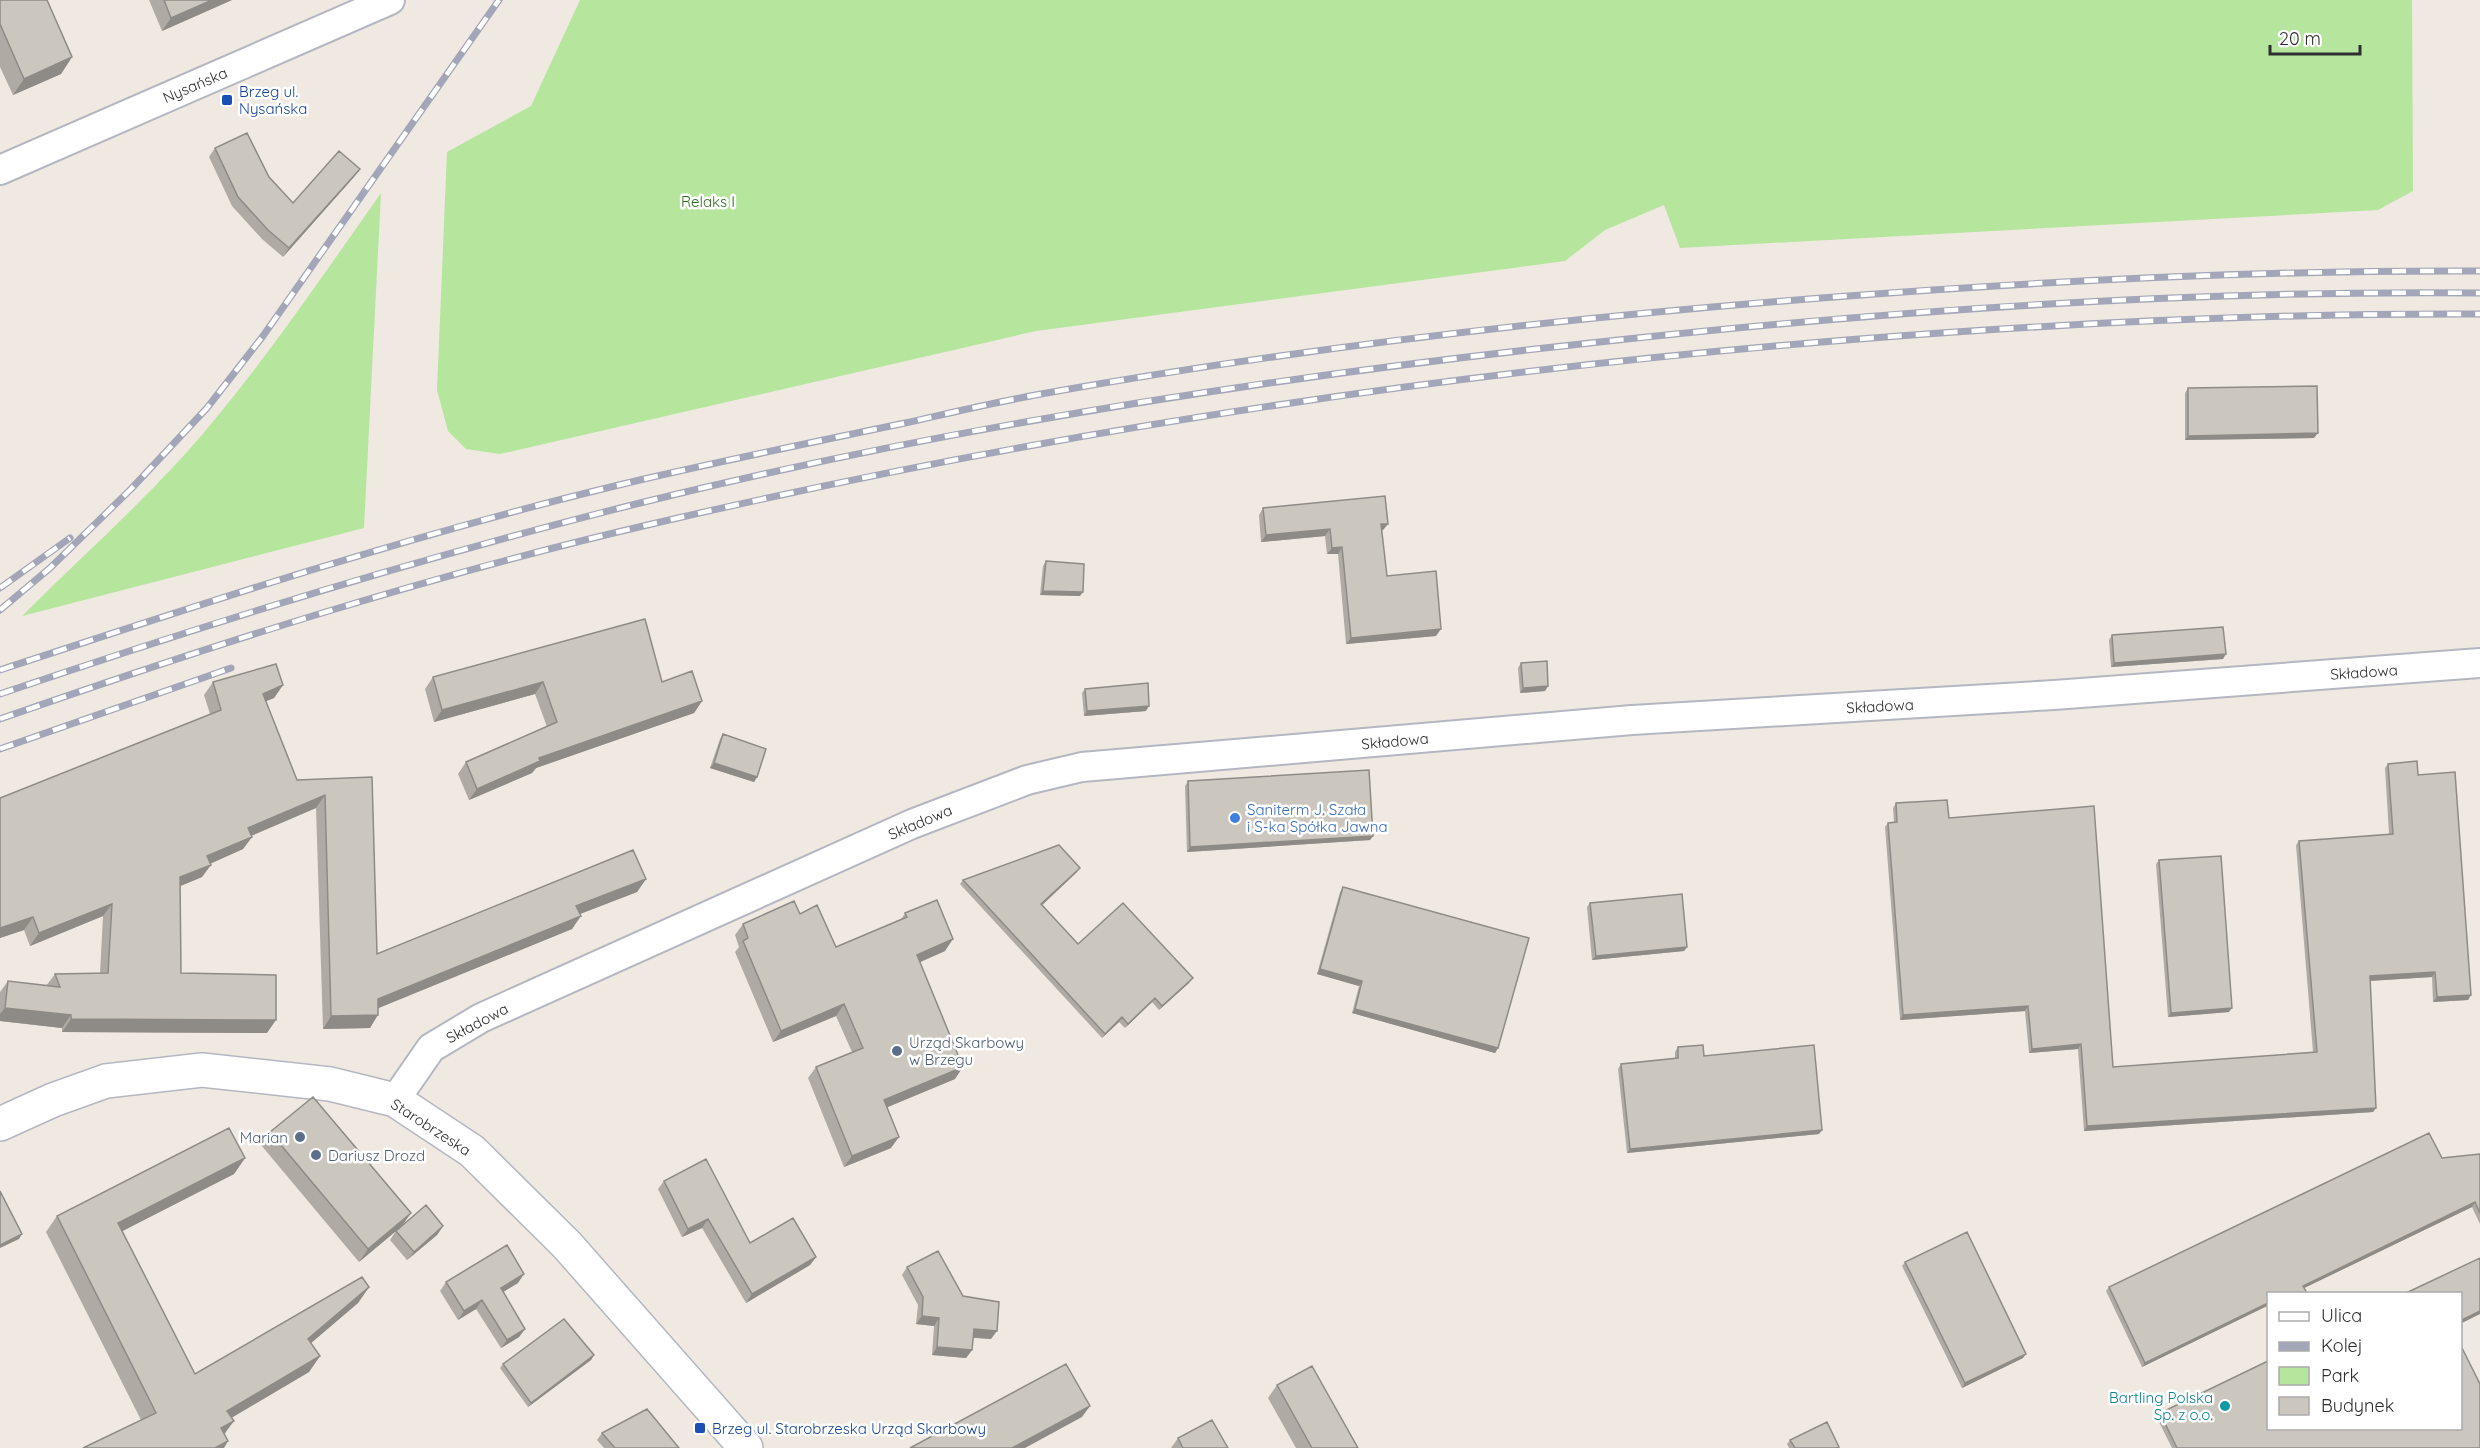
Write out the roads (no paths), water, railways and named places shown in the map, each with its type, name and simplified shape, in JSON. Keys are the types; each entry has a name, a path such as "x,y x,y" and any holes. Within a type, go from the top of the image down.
{"street":[{"name":"Nysańska","path":"0,170 390,0"},
{"name":"Składowa","path":"395,1100 431,1048 481,1018 912,824 1028,780 1082,767 1632,720 2054,695 2480,663"},
{"name":"Starobrzeska","path":"0,1124 53,1100 106,1082 202,1070 330,1084 395,1100 472,1151 567,1245 746,1448"}],"railway":[{"path":"0,610 50,568 131,489 207,408 263,336 499,0"},
{"path":"0,670 320,567 562,499 709,464 990,404 1138,377 1430,336 1625,315 1821,298 1985,286 2150,278 2315,272 2480,271"},
{"path":"0,694 320,591 562,523 760,475 876,450 1110,407 1463,357 1805,322 2142,299 2367,293 2480,293"},
{"path":"0,719 325,612 573,543 805,490 1104,433 1405,387 1707,352 2014,328 2169,320 2325,315 2480,314"},
{"path":"0,588 70,538"},
{"path":"0,749 231,668"}],"place":[{"name":"Brzeg ul. Nysańska","path":"227,100"},
{"name":"Saniterm J. Szała i S-ka Spółka Jawna","path":"1235,818"},
{"name":"Urząd Skarbowy w Brzegu","path":"897,1051"},
{"name":"Marian","path":"300,1137"},
{"name":"Dariusz Drozd","path":"316,1155"},
{"name":"Bartling Polska Sp. z o.o.","path":"2225,1406"},
{"name":"Brzeg ul. Starobrzeska Urząd Skarbowy","path":"700,1428"}],"park label":[{"name":"Relaks I","path":"708,201"}]}
